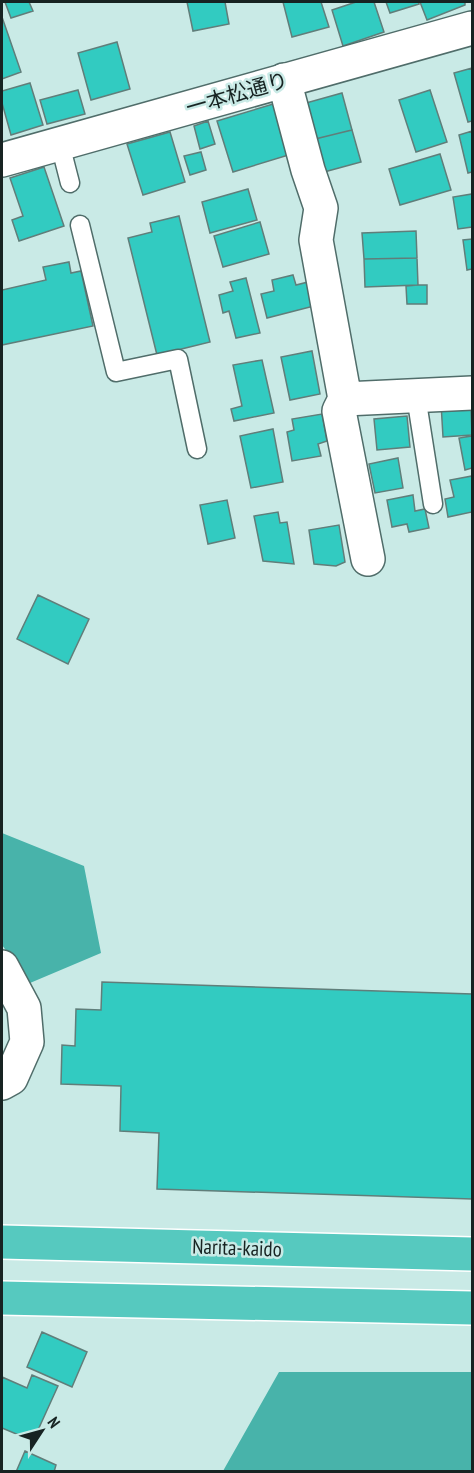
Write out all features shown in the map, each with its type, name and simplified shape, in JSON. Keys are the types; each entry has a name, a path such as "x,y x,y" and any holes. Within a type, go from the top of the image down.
{"highway":[{"name":"Narita-kaido","path":"2,1242 472,1254"},
{"path":"2,1298 472,1308"}],"street":[{"name":"一本松通り","path":"2,160 472,28"},
{"path":"284,81 321,208 316,240 345,399 339,411 368,560"},
{"path":"345,399 472,393"},
{"path":"2,967 24,1008 27,1042 11,1078 2,1083"}],"lane":[{"path":"60,144 70,183"},
{"path":"80,225 116,372 178,358 197,449"},
{"path":"416,396 434,504"}],"shaded area":[{"path":"2,833 84,866 101,953 30,983 2,945"},
{"path":"279,1372 472,1372 472,1471 223,1471"}],"building":[{"path":"5,2 29,2 33,11 11,18"},
{"path":"187,2 225,2 229,24 193,31"},
{"path":"283,2 321,2 329,27 292,37"},
{"path":"356,2 374,2 384,32 343,46 332,10"},
{"path":"386,2 418,2 419,4 390,13"},
{"path":"420,2 465,2 465,5 427,20"},
{"path":"2,17 21,72 2,79"},
{"path":"117,42 130,89 91,100 78,53"},
{"path":"472,68 472,121 468,122 454,73"},
{"path":"30,83 43,125 11,135 2,103 2,91"},
{"path":"78,90 85,114 47,124 40,100"},
{"path":"430,90 447,142 416,152 399,100"},
{"path":"342,93 352,130 315,139 306,103"},
{"path":"280,102 295,153 233,172 217,121"},
{"path":"208,121 215,144 200,149 194,126"},
{"path":"352,130 361,162 324,172 315,139"},
{"path":"472,131 472,172 468,173 459,135"},
{"path":"170,132 185,182 143,195 127,144"},
{"path":"201,152 206,170 190,175 184,156"},
{"path":"440,154 451,190 400,205 389,169"},
{"path":"44,167 64,226 19,241 12,220 23,216 10,178"},
{"path":"248,189 257,220 210,233 202,202"},
{"path":"472,194 472,227 458,229 453,197"},
{"path":"179,216 210,342 157,355 128,238 152,232 150,223"},
{"path":"260,222 269,254 223,267 214,236"},
{"path":"416,231 417,258 364,259 362,233"},
{"path":"472,239 472,269 467,270 463,240"},
{"path":"417,258 418,285 365,287 364,259"},
{"path":"69,262 71,273 81,271 93,326 2,345 2,290 46,280 43,267"},
{"path":"293,275 296,285 308,282 314,306 267,318 261,294 274,291 272,280"},
{"path":"246,278 260,333 236,338 229,311 223,313 219,295 233,291 230,282"},
{"path":"427,285 427,304 407,304 406,286"},
{"path":"312,351 320,394 290,400 281,357"},
{"path":"262,360 274,413 234,421 231,409 242,406 233,365"},
{"path":"441,403 471,408 472,435 443,437"},
{"path":"322,414 327,441 318,444 321,456 292,461 287,432 294,430 292,419"},
{"path":"407,416 410,447 377,450 374,419"},
{"path":"273,429 283,482 251,488 240,436"},
{"path":"472,436 472,468 465,470 459,438"},
{"path":"398,458 403,488 375,493 369,464"},
{"path":"472,476 472,512 448,517 445,499 454,497 450,480"},
{"path":"413,495 415,511 425,509 429,528 409,532 407,524 392,527 387,500"},
{"path":"227,500 235,538 208,544 200,505"},
{"path":"278,512 280,523 287,522 294,564 263,561 254,516"},
{"path":"339,525 345,562 336,566 314,564 309,530"},
{"path":"38,595 89,619 68,664 17,639"},
{"path":"102,982 472,994 472,1199 157,1189 159,1133 120,1131 121,1086 61,1084 62,1045 75,1046 76,1009 101,1010"},
{"path":"42,1332 87,1352 72,1387 27,1367"},
{"path":"32,1375 58,1386 33,1441 2,1428 2,1377 27,1388"},
{"path":"25,1451 56,1465 54,1472 16,1472"}]}
